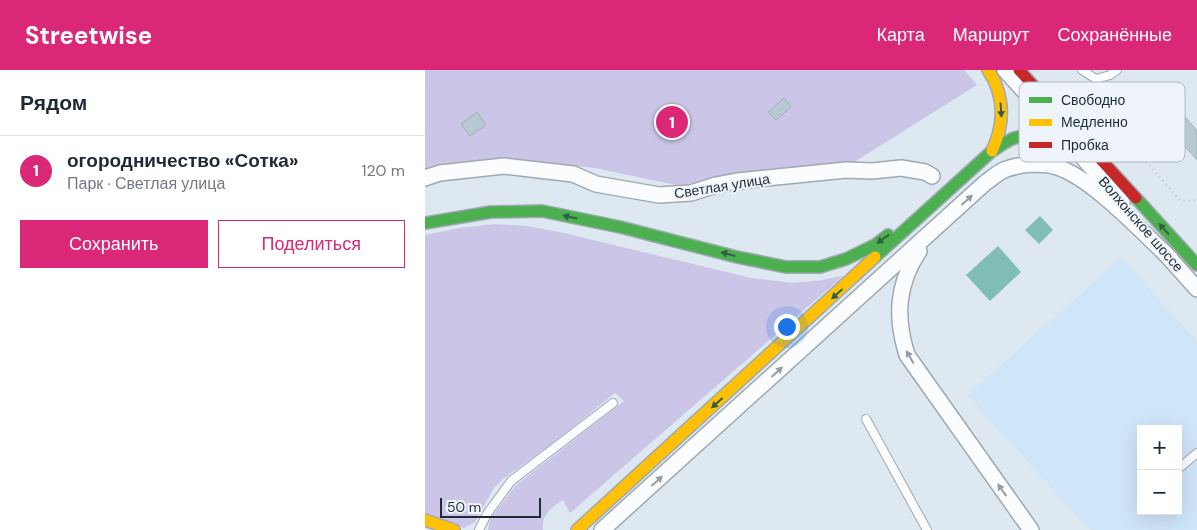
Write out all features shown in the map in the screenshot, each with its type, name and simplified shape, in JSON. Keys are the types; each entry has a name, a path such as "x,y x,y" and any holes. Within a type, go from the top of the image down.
{"main road":[{"path":"988,70 999,93 1001,111 1001,131 992,152"},
{"name":"Волхонское шоссе","path":"1019,70 1030,82"},
{"path":"577,530 992,152 1011,139 1019,136"},
{"name":"Волхонское шоссе","path":"1104,162 1197,265"},
{"path":"425,223 491,212 542,211 620,227 761,262 786,267 820,267 846,259 875,245 904,223 938,202"},
{"path":"425,520 454,530"}],"street":[{"name":"Волхонское шоссе","path":"1005,70 1019,86"},
{"name":"Волхонское шоссе","path":"1086,162 1197,289"},
{"path":"602,530 985,183 1003,170 1016,166 1043,165 1057,167 1080,179 1101,194 1169,258"},
{"name":"Светлая улица","path":"425,178 440,173 504,166 573,174 596,184 659,194 691,194 715,185 737,181 846,170 872,171 901,168 925,172 932,176"},
{"path":"931,233 909,266 901,297 899,313 901,335 907,355 1031,530"}],"lane":[{"path":"1082,70 1096,79 1110,75 1117,70"},
{"path":"479,530 487,514 511,481 613,403"},
{"path":"866,419 927,530"},
{"path":"1182,465 1197,452"}],"path":[{"path":"1146,162 1181,201 1197,200"}],"shaded area":[{"path":"425,70 964,70 977,85 848,166 676,185 595,168 498,158 425,176"},
{"path":"1040,216 1053,230 1039,244 1025,230"},
{"path":"495,224 527,226 564,233 751,278 793,283 842,277 570,513 563,500 551,509 546,516 543,530 488,530 490,519 516,485 624,401 615,393 554,442 503,479 494,488 475,522 464,528 425,515 425,235 459,228"},
{"path":"998,246 1021,272 990,301 966,275"},
{"path":"1121,258 1197,341 1197,530 1090,530 967,395"}],"building":[{"path":"784,98 791,107 776,120 768,112"},
{"path":"477,112 486,125 470,136 461,124"},
{"path":"1185,117 1197,131 1197,160 1185,146"}],"traffic: fast":[{"path":"875,257 992,151 1019,137"},
{"path":"1136,198 1197,265"},
{"path":"425,223 491,212 542,211 620,227 737,257 786,267 820,267 846,259 875,245 888,235"}],"traffic: slow":[{"path":"988,70 998,89 1001,110 999,130 992,151"},
{"path":"577,530 875,257"},
{"path":"425,520 454,530"}],"traffic: jam":[{"path":"1019,70 1030,82"},
{"path":"1103,162 1136,198"}],"place":[{"name":"огородничество «Сотка»","path":"672,122"}]}
